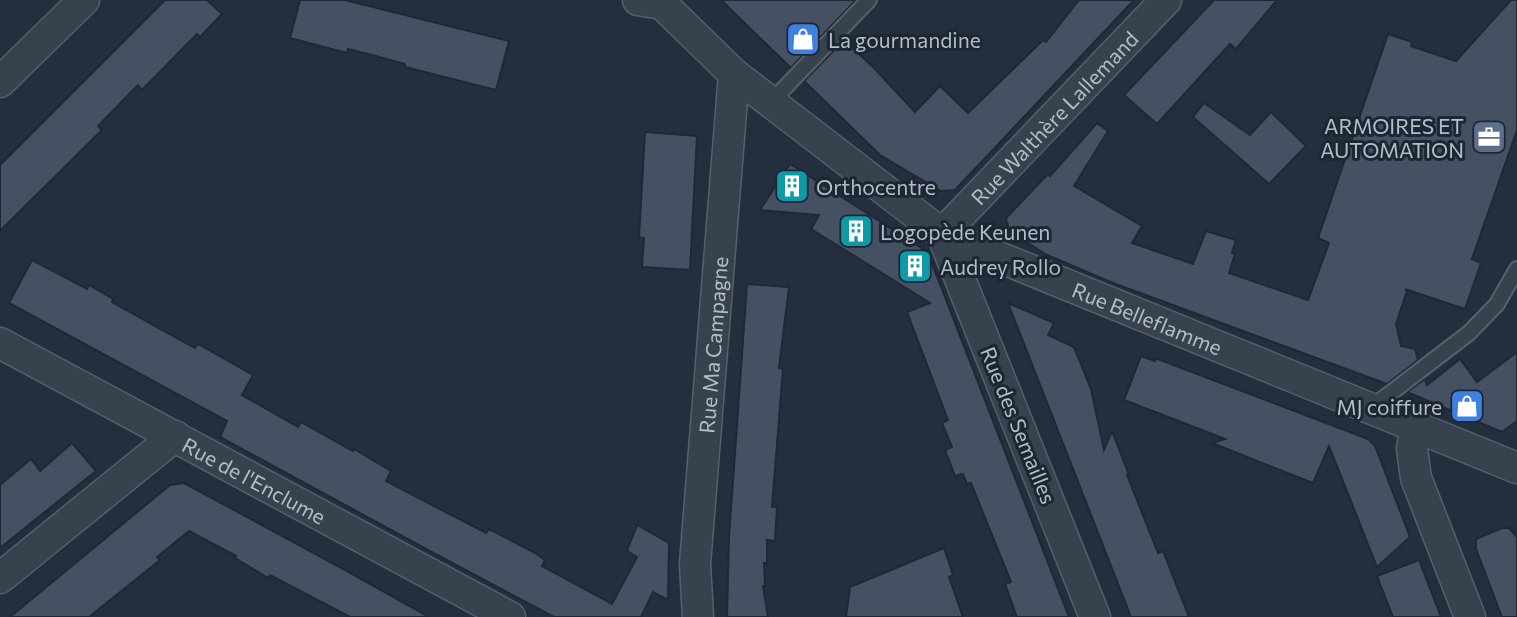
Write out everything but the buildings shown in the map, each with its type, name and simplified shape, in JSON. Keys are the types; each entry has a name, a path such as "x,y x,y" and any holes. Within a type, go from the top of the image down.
{"street":[{"path":"0,82 84,0"},
{"name":"Rue Walthère Lallemand","path":"942,234 1166,0"},
{"name":"Rue Belleflamme","path":"653,1 734,74 942,234 1517,468"},
{"name":"Rue Ma Campagne","path":"698,617 695,564 734,74"},
{"name":"Rue des Semailles","path":"942,234 1096,617"},
{"name":"Rue de l'Enclume","path":"0,343 499,614"},
{"path":"1416,426 1412,449 1416,478 1470,617"},
{"path":"0,578 175,436"}],"lane":[{"path":"771,102 869,0"},
{"path":"1371,408 1469,333 1497,304 1517,269"}],"place":[{"name":"La gourmandine","path":"803,39"},
{"name":"ARMOIRES ET AUTOMATION","path":"1489,137"},
{"name":"Orthocentre","path":"792,186"},
{"name":"Logopède Keunen","path":"856,231"},
{"name":"Audrey Rollo","path":"915,266"},
{"name":"MJ coiffure","path":"1467,406"}]}
